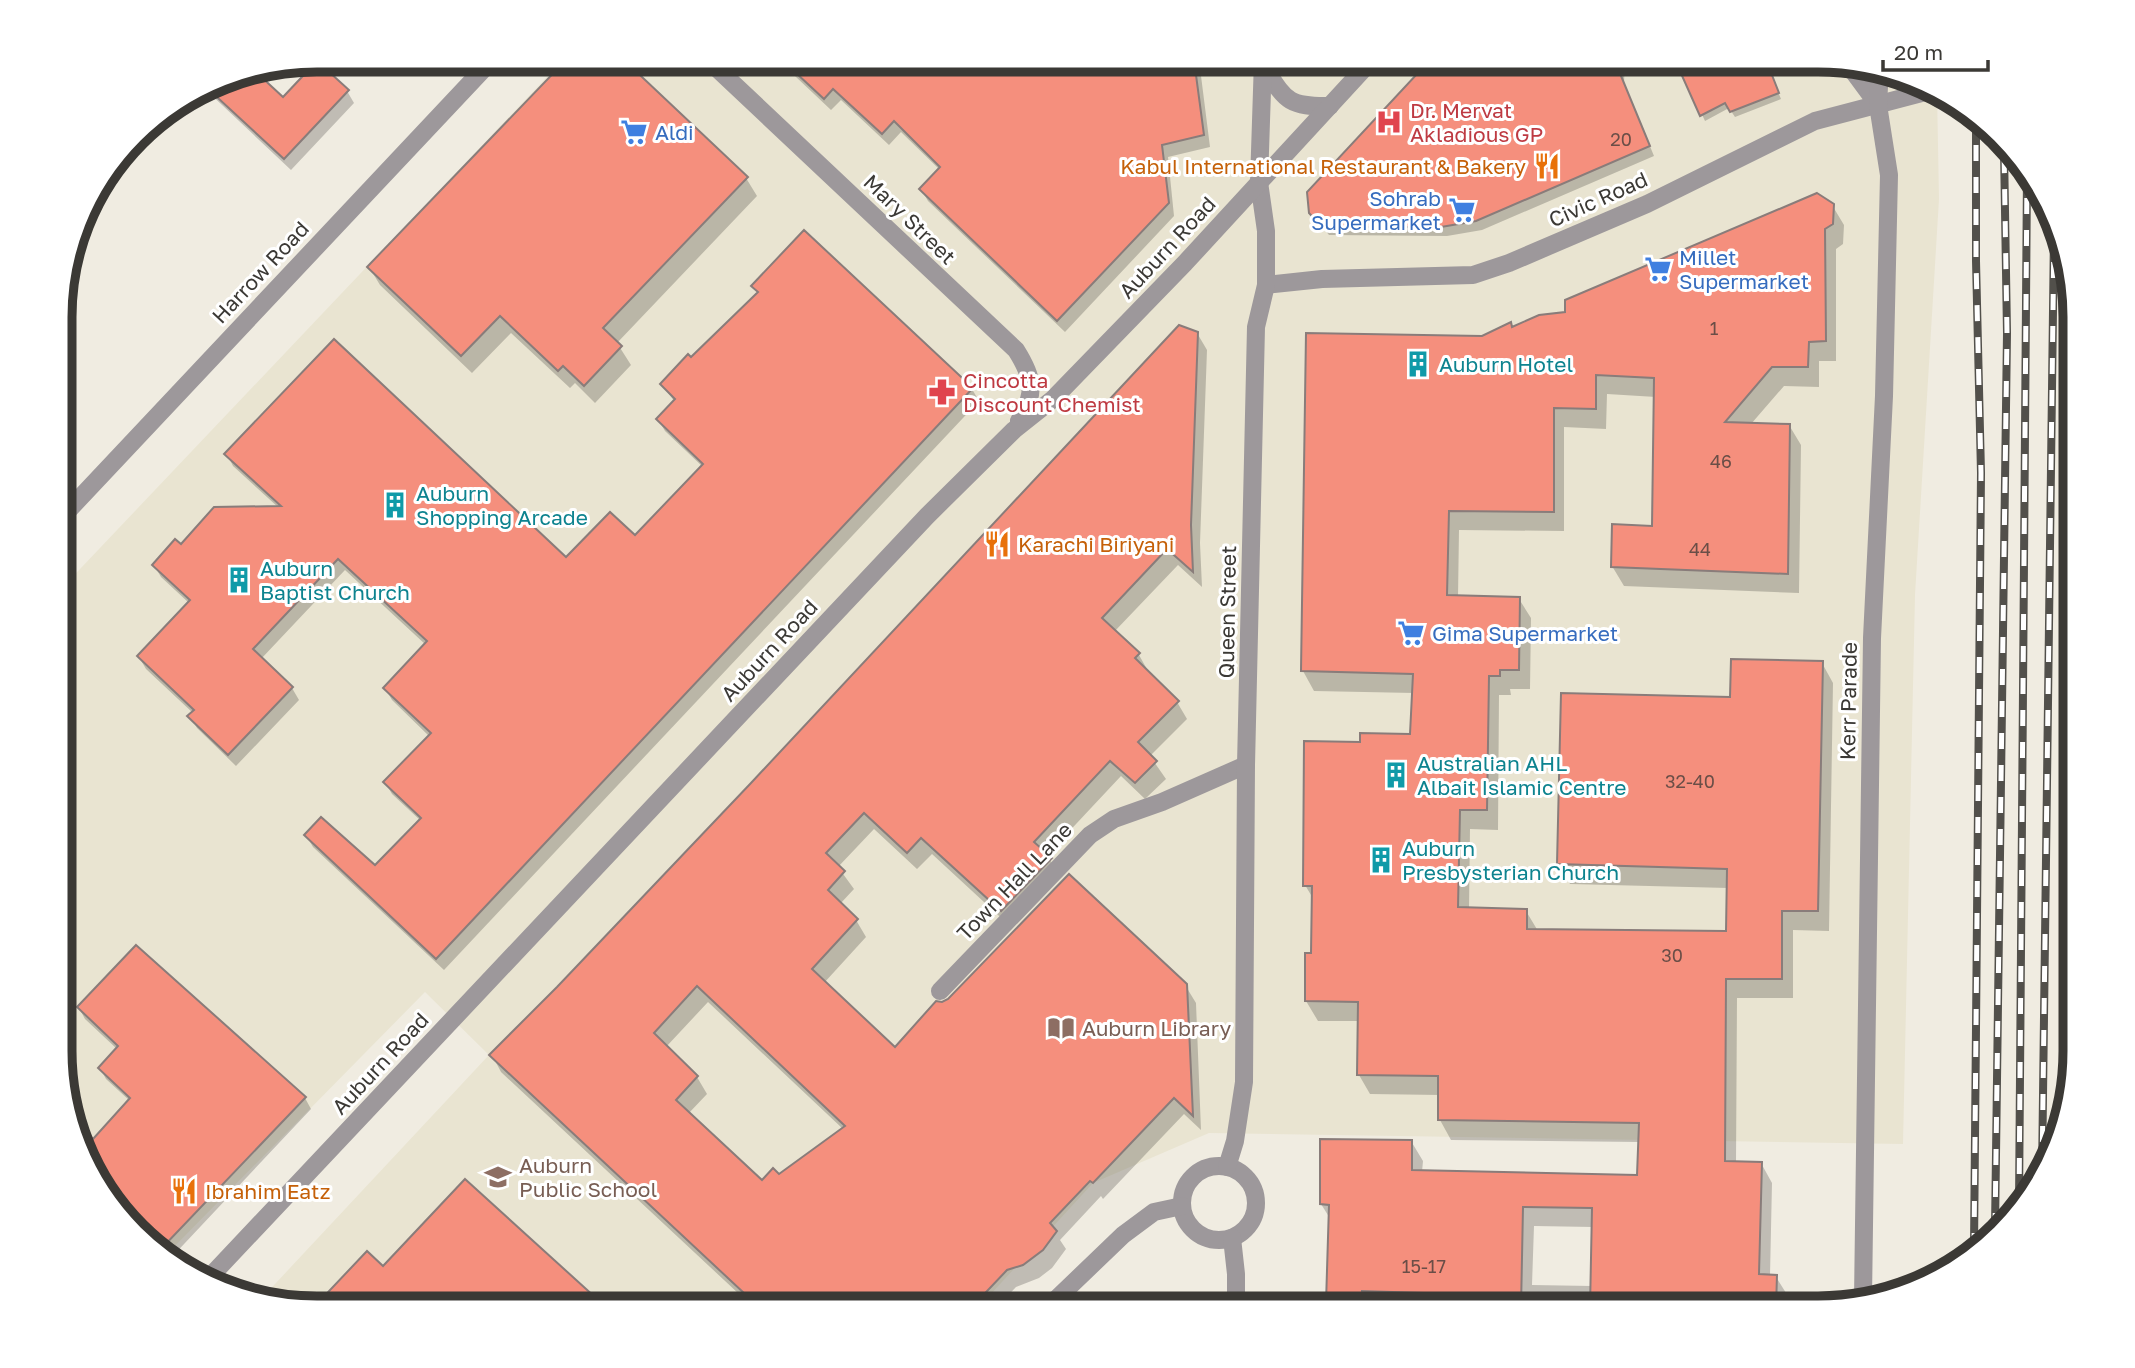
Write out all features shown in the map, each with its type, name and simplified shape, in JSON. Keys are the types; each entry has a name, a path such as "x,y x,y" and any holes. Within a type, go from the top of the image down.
{"street":[{"name":"Harrow Road","path":"72,506 481,72"},
{"name":"Mary Street","path":"721,72 1016,350 1030,372 1030,386 1029,405 1014,430"},
{"name":"Queen Street","path":"1227,1167 1235,1141 1244,1082 1246,765 1256,327 1266,285 1266,231 1259,182 1264,72"},
{"path":"1269,72 1282,95 1293,103 1306,107 1330,106"},
{"name":"Auburn Road","path":"213,1273 927,516 1014,430 1053,399 1157,293 1362,72"},
{"name":"Kerr Parade","path":"1856,75 1878,105"},
{"name":"Kerr Parade","path":"1863,1292 1872,638 1884,396 1889,174 1878,105 1879,80"},
{"name":"Civic Road","path":"1266,285 1322,279 1473,275 1509,263 1647,204 1815,121 1919,94"},
{"name":"Town Hall Lane","path":"940,991 1090,835 1114,819 1162,802 1246,765"},
{"path":"1216,1166 1240,1172 1250,1182 1255,1194 1256,1208 1244,1231 1232,1238 1221,1240 1199,1235 1190,1227 1182,1206 1182,1195 1194,1175 1216,1166"},
{"path":"1059,1296 1113,1243 1154,1212 1182,1206"},
{"path":"1232,1238 1236,1296"}],"shaded area":[{"path":"552,72 1818,72 1882,80 1912,90 1937,103 1939,199 1915,595 1903,1144 1209,1133 1093,1183 989,1296 751,1296 604,1160 748,1296 317,1296 268,1292 489,1055 425,992 172,1248 133,1213 105,1174 90,1145 74,1083 72,577"}],"building":[{"path":"307,72 329,72 349,90 284,159 214,94 262,78 283,97"},
{"path":"554,72 637,72 748,177 603,328 622,346 584,386 563,366 558,371 500,316 461,356 367,267"},
{"path":"795,72 1196,72 1204,135 1162,145 1169,203 1057,321 919,189 940,167 894,121 882,134 833,89 824,99"},
{"path":"1419,72 1619,72 1650,146 1476,221 1441,227 1322,227 1309,213 1307,192"},
{"path":"1680,72 1771,72 1779,93 1730,112 1725,103 1700,116"},
{"path":"1817,193 1834,204 1833,224 1825,229 1826,341 1809,342 1808,367 1772,367 1725,422 1790,424 1788,574 1611,567 1612,524 1652,526 1654,378 1596,375 1596,409 1554,408 1554,512 1449,511 1447,595 1520,597 1519,670 1500,670 1500,676 1489,676 1487,810 1460,810 1458,907 1527,909 1527,929 1726,931 1727,869 1557,864 1561,693 1730,697 1731,659 1823,661 1818,911 1782,911 1782,979 1726,979 1725,1161 1762,1162 1759,1274 1777,1275 1776,1296 1590,1296 1592,1208 1523,1207 1521,1296 1362,1291 1362,1296 1326,1296 1329,1205 1320,1204 1320,1139 1412,1140 1412,1170 1637,1175 1639,1123 1438,1120 1438,1076 1357,1075 1358,1002 1305,1001 1305,953 1311,953 1312,886 1303,886 1304,741 1360,742 1360,733 1410,734 1413,674 1301,671 1306,333 1482,336 1511,322 1512,327 1539,315 1565,312 1565,300"},
{"path":"804,230 973,388 436,959 304,835 321,817 375,865 421,818 383,782 431,733 383,688 427,641 338,559 253,649 293,687 228,755 187,716 194,710 137,656 190,600 152,565 175,539 181,544 214,507 281,506 224,454 334,339 566,557 610,512 635,535 703,464 656,419 675,399 660,384 688,354 691,357 758,292 751,286"},
{"path":"1179,325 1198,332 1191,525 1193,572 1167,549 1102,618 1140,653 1135,658 1179,701 1138,742 1157,761 1135,783 1110,761 1034,842 1052,858 1001,911 921,838 907,853 864,813 826,853 845,871 828,890 858,919 812,969 895,1047 936,1001 948,999 1069,874 1187,984 1193,1116 1174,1098 1093,1183 1090,1181 1050,1223 1057,1231 1043,1250 1023,1265 1007,1270 982,1296 747,1296 489,1055 557,987","holes":["697,986 845,1126 779,1174 773,1168 762,1180 676,1100 698,1076 654,1033"]},
{"path":"136,945 306,1097 166,1244 122,1200 90,1145 85,1130 93,1139 130,1098 98,1068 118,1046 77,1007"},
{"path":"465,1179 594,1296 324,1296 367,1251 383,1266"}],"railway":[{"path":"1974,1240 1981,473 1976,130"},
{"path":"1995,1220 2007,333 2004,158"},
{"path":"2019,1191 2027,189"},
{"path":"2042,1149 2054,251"}],"place":[{"name":"Dr. Mervat Akladious GP","path":"1389,122"},
{"name":"Aldi","path":"634,132"},
{"name":"Kabul International Restaurant & Bakery","path":"1547,166"},
{"name":"Sohrab Supermarket","path":"1462,210"},
{"name":"Millet Supermarket","path":"1658,269"},
{"name":"Auburn Hotel","path":"1418,364"},
{"name":"Cincotta Discount Chemist","path":"942,392"},
{"name":"Auburn Shopping Arcade","path":"395,505"},
{"name":"Karachi Biriyani","path":"997,544"},
{"name":"Auburn Baptist Church","path":"239,580"},
{"name":"Gima Supermarket","path":"1411,633"},
{"name":"Australian AHL Albait Islamic Centre","path":"1396,775"},
{"name":"Auburn Presbysterian Church","path":"1381,860"},
{"name":"Auburn Library","path":"1061,1028"},
{"name":"Auburn Public School","path":"498,1177"},
{"name":"Ibrahim Eatz","path":"184,1191"}]}
